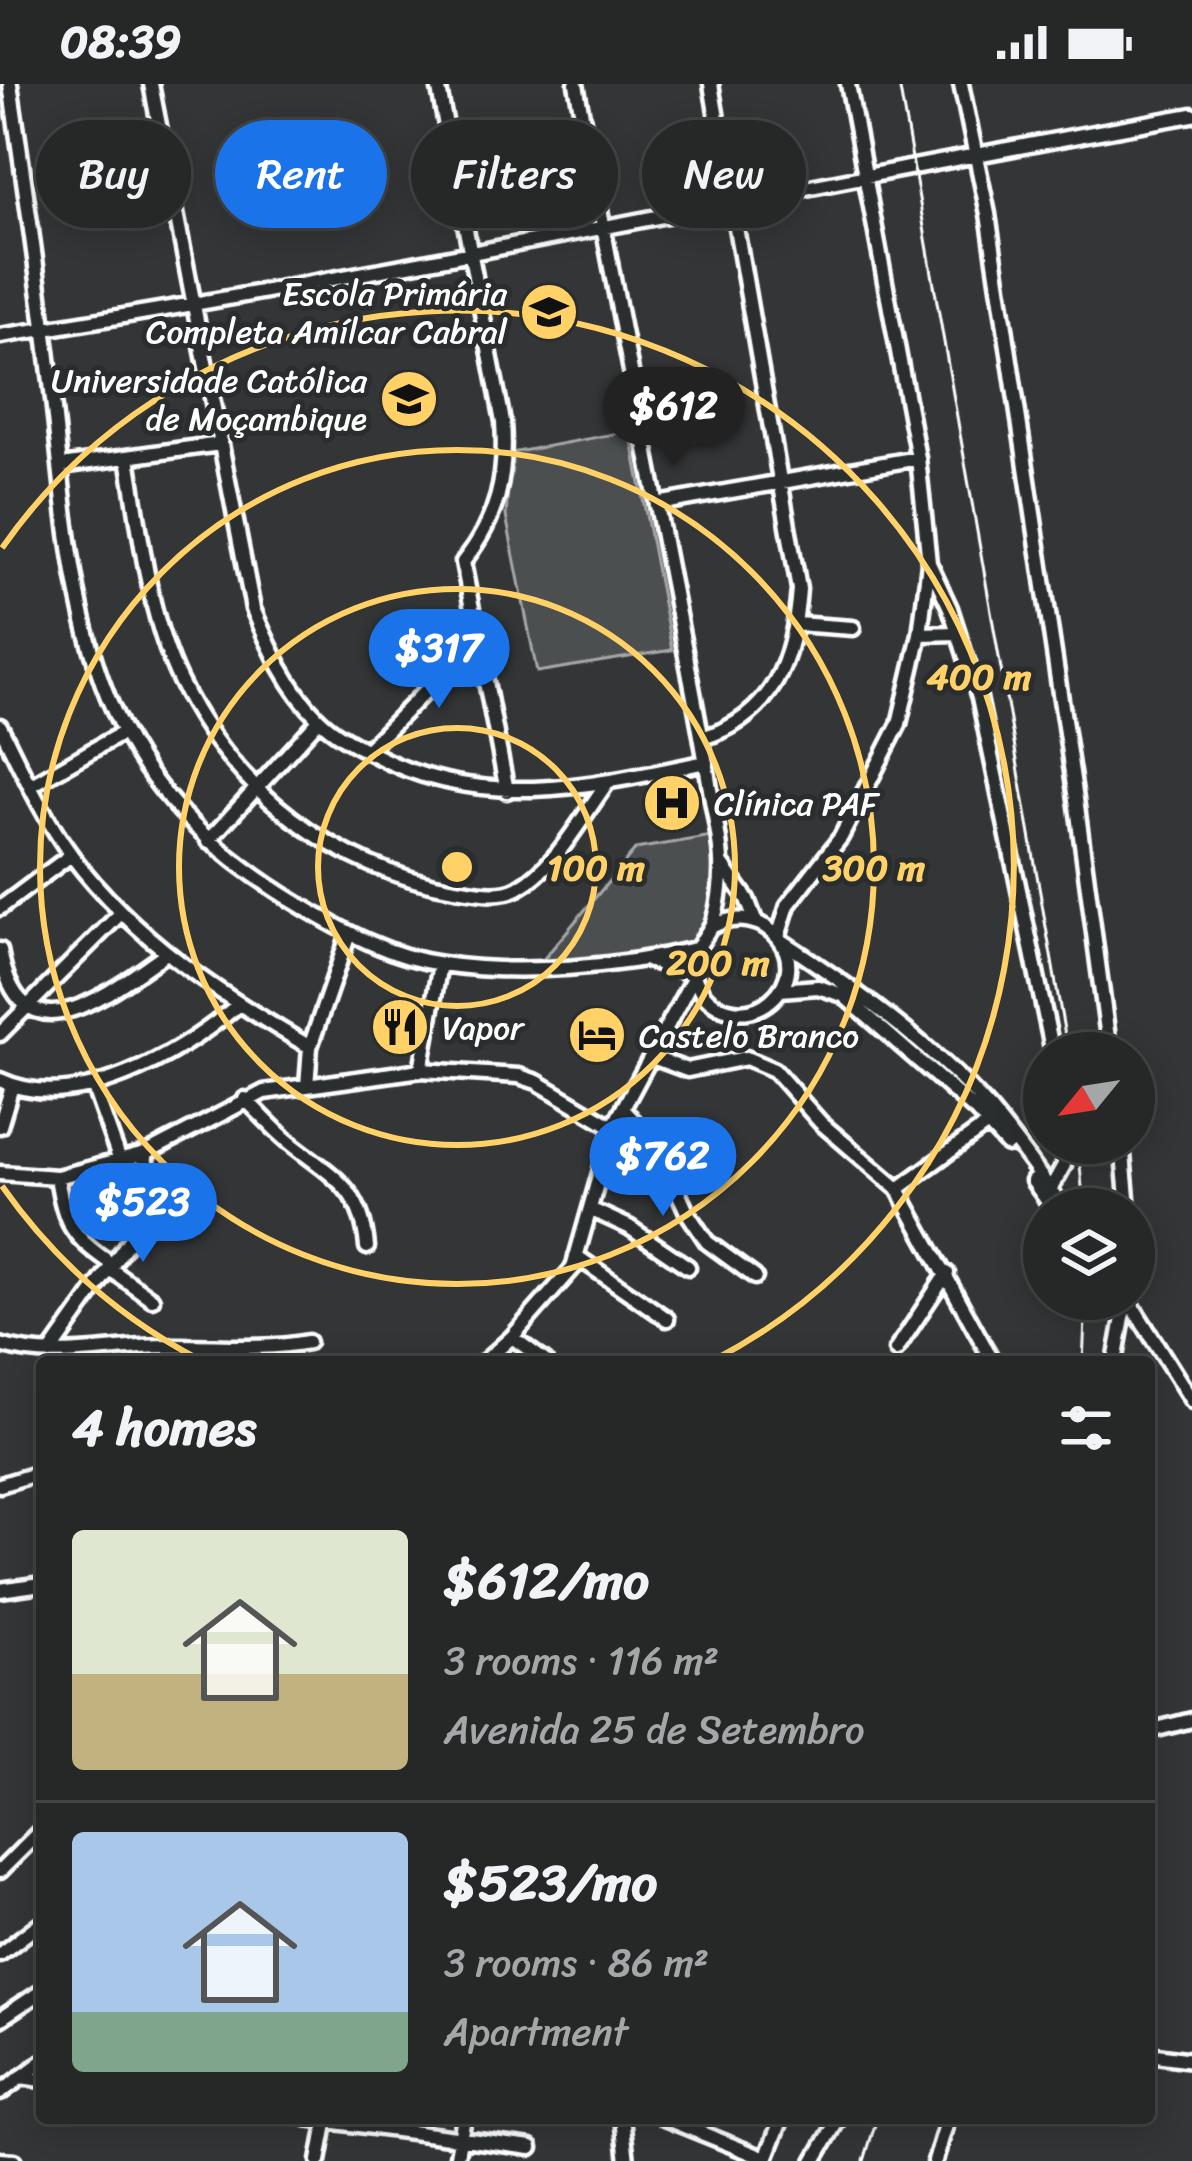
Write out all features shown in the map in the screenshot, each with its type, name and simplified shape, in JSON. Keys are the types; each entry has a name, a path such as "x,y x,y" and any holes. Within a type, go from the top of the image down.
{"street":[{"path":"10,84 80,602 94,656 124,732 174,806 208,841 270,888 349,934 440,964 492,968 646,960 695,949"},
{"path":"151,84 253,609 289,682 320,720 366,751 436,781 507,790 607,783 706,762"},
{"path":"438,84 503,422 505,452 495,514 463,562 507,790"},
{"path":"576,84 583,120"},
{"path":"710,84 717,120"},
{"path":"646,960 694,975 711,1002 741,1012 756,1009 780,989 787,970 779,938 788,905 841,837 868,791 899,724 920,634 928,562 918,458 848,84"},
{"path":"961,84 995,260 1107,1032"},
{"path":"806,187 1192,115"},
{"path":"0,336 594,228"},
{"path":"604,228 722,863 711,927"},
{"path":"702,739 730,730 769,694 788,660 799,589 739,228"},
{"path":"61,466 220,444"},
{"path":"128,458 150,593 163,642 203,722 256,790 330,845 424,884 498,894 518,888 542,869 607,783"},
{"path":"657,504 918,458"},
{"path":"928,562 979,698 1049,1032"},
{"path":"796,624 853,628"},
{"path":"920,634 958,633"},
{"path":"366,751 478,638"},
{"path":"208,841 320,720"},
{"path":"0,726 71,855 121,913 165,954 310,1047"},
{"path":"30,786 124,732"},
{"path":"0,908 71,855"},
{"path":"722,863 757,921 844,981 967,1086 1048,1188"},
{"path":"491,1356 572,1268 613,1127 694,975 695,949 711,927 724,920 757,921 788,905"},
{"path":"0,1034 121,913"},
{"path":"308,1086 310,1047 349,934"},
{"path":"0,950 17,1000 28,1010 51,1015 79,1008 119,987 165,954"},
{"path":"421,1070 440,964"},
{"path":"780,989 818,987 843,995 988,1124 1038,1188"},
{"path":"0,1126 6,1083 67,1092 94,1088 214,1026 238,1005"},
{"path":"652,1057 687,1070 729,1059 756,1060 773,1070 821,1124 898,1189 990,1356"},
{"path":"0,1173 58,1177 145,1154 265,1092 421,1070 519,1076 613,1127"},
{"path":"94,1088 121,1161"},
{"path":"245,1099 288,1141 344,1184 359,1204 367,1247"},
{"path":"623,1109 656,1145 687,1212 707,1242 755,1277"},
{"path":"898,1189 988,1124"},
{"path":"60,1356 148,1214 152,1202 145,1154"},
{"path":"58,1177 68,1225 90,1250 152,1299"},
{"path":"592,1210 642,1234 688,1267"},
{"path":"576,1256 667,1319"},
{"path":"896,1349 946,1273"},
{"path":"1116,1356 1121,1320"},
{"path":"1138,1320 1192,1401"},
{"path":"512,1337 538,1356"},
{"path":"68,1356 150,1347 244,1354 308,1342"},
{"path":"0,1345 54,1356"},
{"path":"150,1347 151,1356"},
{"path":"0,1485 36,1474"},
{"path":"0,1590 36,1585"},
{"path":"1155,1729 1192,1720"},
{"path":"0,1871 36,1835"},
{"path":"0,1954 36,1927"},
{"path":"0,2019 36,1995"},
{"path":"1155,2055 1192,2060"},
{"path":"0,2092 36,2066"},
{"path":"21,2077 36,2079"},
{"path":"319,2161 326,2124"},
{"path":"355,2124 531,2148"},
{"path":"456,2161 463,2124"},
{"path":"623,2124 627,2161"},
{"path":"679,2124 766,2160 780,2124"},
{"path":"814,2161 836,2124"},
{"path":"935,2161 946,2124"},
{"path":"0,2159 14,2161"}],"shaded area":[{"path":"630,431 672,650 537,672 506,516 511,453"},
{"path":"712,836 716,874 711,910 693,940 657,957 542,961 636,849"}],"railway":[{"path":"899,84 1064,1032"},
{"path":"1080,1164 1082,1188"},
{"path":"1083,1356 1085,1320"},
{"path":"864,2161 875,2124"}],"place":[{"name":"Escola Primária Completa Amílcar Cabral","path":"549,312"},
{"name":"Universidade Católica de Moçambique","path":"409,399"},
{"name":"Clínica PAF","path":"672,803"},
{"name":"Vapor","path":"400,1027"},
{"name":"Castelo Branco","path":"597,1035"}]}
